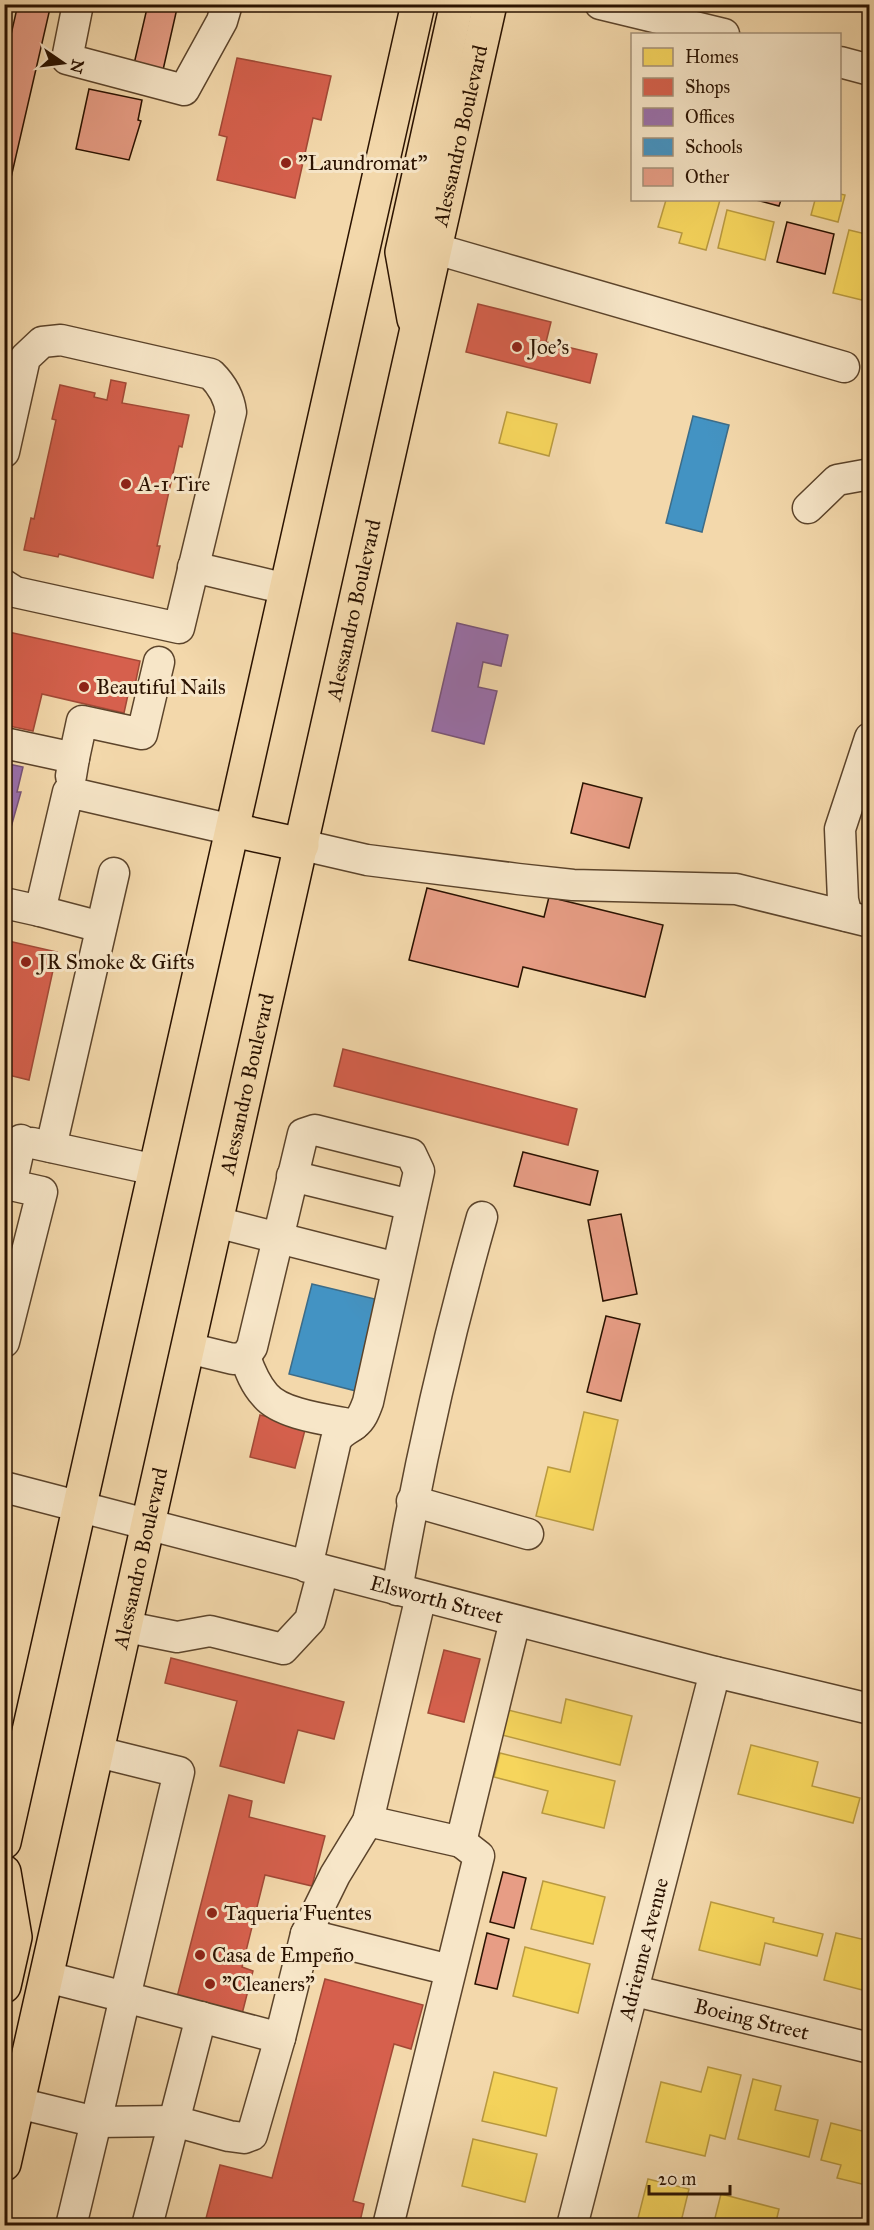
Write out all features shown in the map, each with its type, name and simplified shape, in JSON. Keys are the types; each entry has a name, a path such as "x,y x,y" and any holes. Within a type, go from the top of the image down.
{"main road":[{"path":"4,1842 417,4"},
{"path":"417,332 402,252 455,12 453,4"},
{"name":"Alessandro Boulevard","path":"4,2164 11,2093 47,1977 490,4"},
{"path":"233,830 302,844"},
{"path":"4,1872 15,1937 4,1986"}],"street":[{"path":"78,4 67,59 184,90 222,21 227,4"},
{"path":"600,4 720,33"},
{"path":"841,62 870,70"},
{"path":"436,249 844,367"},
{"path":"4,452 25,358 42,342 61,340 211,374 221,384 231,412 179,628 15,592 4,585"},
{"path":"808,508 837,480 870,474"},
{"path":"193,567 287,589"},
{"path":"40,911 82,721 142,734 159,662"},
{"path":"858,919 843,900 840,829 870,738"},
{"path":"4,743 74,758"},
{"path":"68,792 233,830"},
{"path":"302,844 367,860 573,885 736,889 858,919"},
{"path":"51,1147 114,873"},
{"path":"4,903 101,927"},
{"path":"127,1627 177,1636 210,1631 283,1649 310,1620 315,1569 336,1440 343,1430 354,1425 368,1402 419,1172 411,1154 315,1130 303,1134 252,1347 245,1357 233,1359 188,1348"},
{"path":"4,1342 11,1287 42,1192 8,1185 13,1138 156,1170"},
{"path":"292,1176 411,1204"},
{"path":"11,2093 96,2122 174,2121 229,2136 244,2138 252,2135 280,2038 306,1934 335,1875 368,1821 409,1593 412,1501 459,1297 482,1217"},
{"path":"216,1222 397,1269"},
{"path":"245,1357 253,1378 266,1397 292,1411 354,1425"},
{"name":"Elsworth Street","path":"4,1487 515,1621 870,1709"},
{"path":"412,1501 528,1534"},
{"path":"460,1842 515,1621"},
{"name":"Adrienne Avenue","path":"572,2226 635,1991 715,1672"},
{"path":"71,2226 179,1772 98,1752"},
{"path":"368,1821 460,1842 478,1856 388,2226"},
{"path":"306,1934 450,1970"},
{"path":"47,1977 280,2038"},
{"name":"Boeing Street","path":"635,1991 870,2048"},
{"path":"147,2226 201,2017"}],"building: Homes":[{"path":"841,194 845,195 838,222 811,215 815,201 841,201"},
{"path":"666,201 720,201 706,250 679,243 682,233 658,227"},
{"path":"727,210 774,222 765,260 718,248"},
{"path":"849,230 870,235 870,302 833,293"},
{"path":"507,412 557,424 549,456 499,443"},
{"path":"584,1412 618,1420 593,1530 536,1516 548,1467 570,1472"},
{"path":"566,1699 632,1716 620,1765 502,1735 508,1710 561,1723"},
{"path":"751,1745 818,1762 812,1786 860,1798 853,1823 738,1794"},
{"path":"500,1753 615,1781 604,1828 542,1813 548,1791 494,1777"},
{"path":"543,1881 605,1897 593,1944 531,1929"},
{"path":"711,1902 774,1918 773,1922 823,1934 817,1956 765,1943 760,1965 699,1950"},
{"path":"836,1933 870,1941 870,1992 824,1980"},
{"path":"525,1947 590,1964 578,2013 513,1996"},
{"path":"708,2067 741,2075 725,2139 710,2135 705,2156 646,2142 661,2082 701,2092"},
{"path":"494,2072 557,2088 546,2136 482,2121"},
{"path":"753,2079 781,2086 775,2110 818,2120 809,2157 738,2139"},
{"path":"831,2123 870,2133 870,2186 837,2178 841,2165 821,2160"},
{"path":"473,2139 537,2154 525,2202 462,2186"},
{"path":"648,2179 689,2189 680,2226 636,2226"},
{"path":"721,2194 779,2209 775,2226 713,2226"}],"building: Shops":[{"path":"237,58 331,76 321,120 313,118 295,198 217,180 227,137 219,135"},
{"name":"Joe's","path":"478,304 551,322 546,342 597,354 590,383 466,352"},
{"path":"111,380 126,383 122,403 189,415 182,447 179,446 157,546 160,546 153,578 59,554 58,557 24,550 31,518 34,519 56,420 52,419 60,385 95,393 94,397 107,400"},
{"path":"4,631 140,661 134,690 129,690 124,713 42,694 33,731 4,725"},
{"path":"4,940 57,952 29,1080 4,1074"},
{"path":"343,1049 577,1109 568,1145 334,1086"},
{"path":"260,1415 306,1426 295,1468 250,1457"},
{"path":"444,1650 480,1659 464,1722 428,1713"},
{"path":"171,1658 344,1702 334,1739 298,1730 284,1783 220,1766 237,1701 165,1683"},
{"path":"229,1795 252,1801 249,1817 325,1836 312,1886 265,1875 242,1967 253,1971 242,2014 177,1997"},
{"path":"325,1979 423,2005 411,2049 394,2044 353,2201 364,2204 359,2226 204,2226 220,2165 272,2178"}],"building: Offices":[{"path":"457,623 508,635 501,666 483,662 478,687 497,691 484,744 432,731"},
{"path":"4,763 23,767 17,792 21,792 4,852"}],"building: Schools":[{"path":"693,416 729,425 702,532 666,523"},
{"path":"312,1284 379,1300 356,1391 289,1374"}],"building: Other":[{"path":"18,4 51,4 4,208 4,65"},
{"path":"148,4 178,4 163,70 134,64"},
{"path":"89,89 142,100 138,120 141,121 129,160 76,149"},
{"path":"760,201 781,201 779,206"},
{"path":"787,222 834,234 825,274 777,262"},
{"path":"583,783 642,798 629,848 571,833"},
{"path":"427,888 544,917 549,897 663,925 645,997 523,967 518,987 409,960"},
{"path":"523,1152 598,1171 590,1205 514,1186"},
{"path":"621,1214 637,1294 603,1301 588,1220"},
{"path":"606,1316 640,1324 621,1401 587,1392"},
{"path":"503,1872 526,1878 514,1928 490,1922"},
{"path":"487,1933 509,1939 497,1989 475,1984"}],"place":[{"name":"\"Laundromat\"","path":"286,163"},
{"name":"Joe's","path":"517,347"},
{"name":"A-1 Tire","path":"126,484"},
{"name":"Beautiful Nails","path":"84,687"},
{"name":"JR Smoke & Gifts","path":"26,962"},
{"name":"Taqueria Fuentes","path":"212,1913"},
{"name":"Casa de Empeño","path":"200,1955"},
{"name":"\"Cleaners\"","path":"210,1984"}]}
